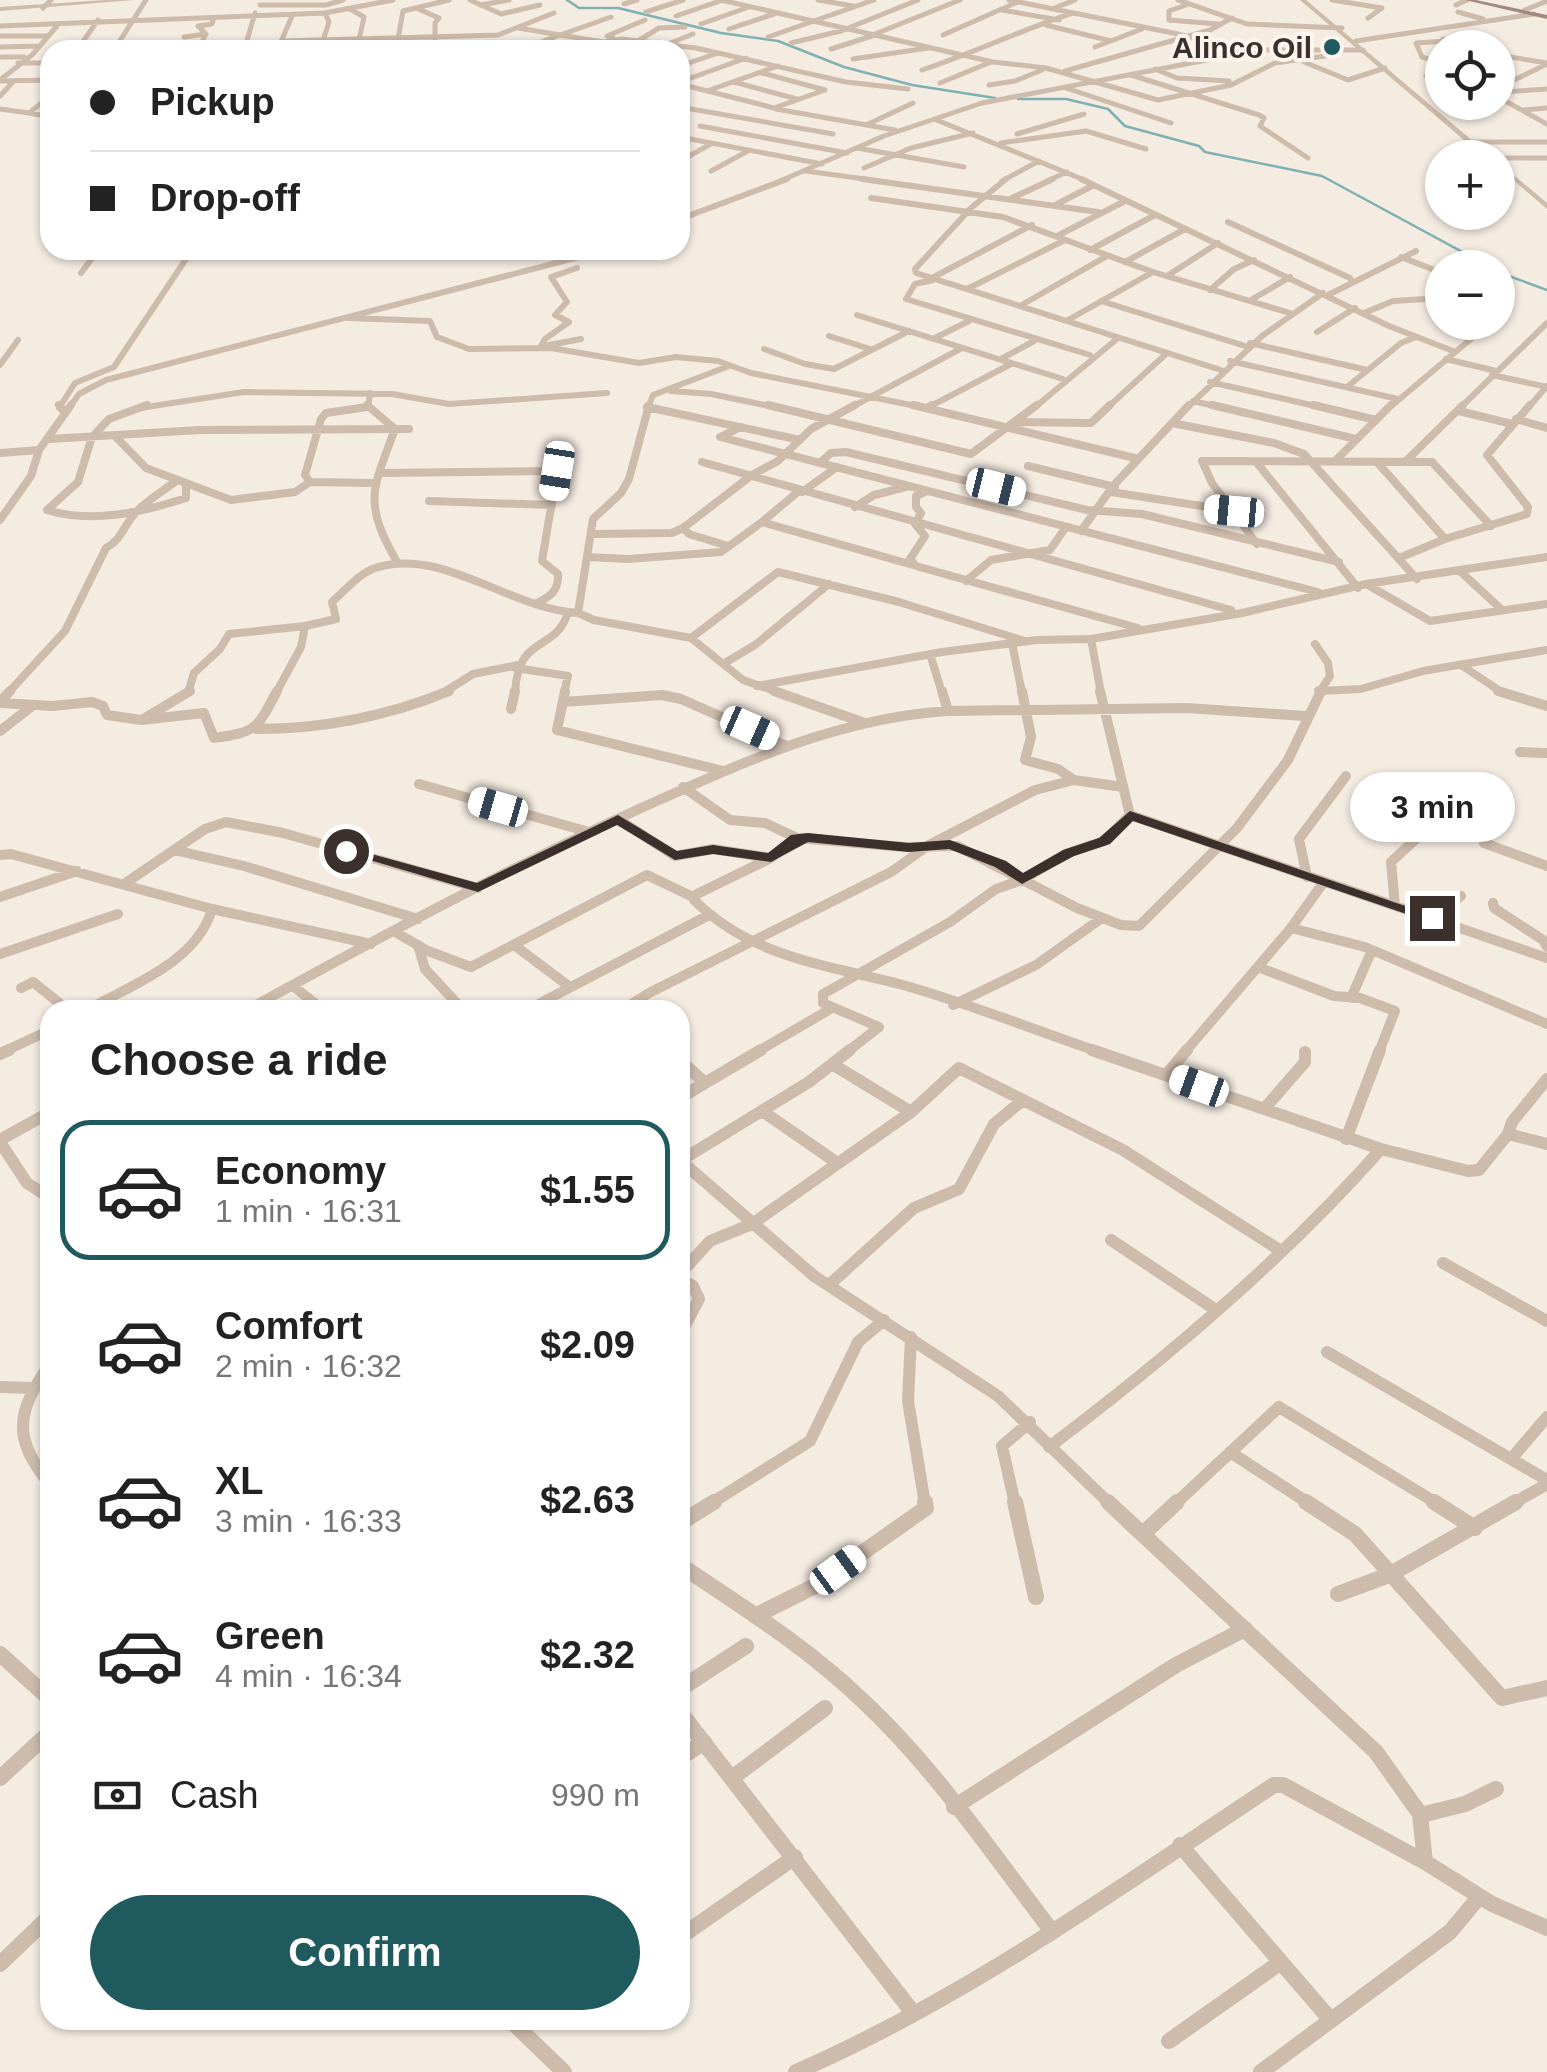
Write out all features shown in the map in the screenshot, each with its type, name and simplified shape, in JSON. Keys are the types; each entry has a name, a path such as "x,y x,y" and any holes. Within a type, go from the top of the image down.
{"main road":[{"path":"1467,0 1547,17"}],"street":[{"path":"43,8 50,0"},
{"path":"0,10 130,0"},
{"path":"120,40 146,0"},
{"path":"247,40 261,2 326,5 343,0"},
{"path":"0,26 135,18 325,14 393,0 439,17 436,40"},
{"path":"398,40 403,11 449,0"},
{"path":"470,0 501,14 540,5"},
{"path":"480,5 509,0"},
{"path":"624,4 636,0"},
{"path":"646,12 683,0"},
{"path":"676,16 722,0 993,62 1046,68 1158,100"},
{"path":"738,3 746,0"},
{"path":"818,0 857,6"},
{"path":"768,36 874,0"},
{"path":"791,43 850,28 918,0"},
{"path":"831,50 960,0"},
{"path":"1009,0 1187,36 1242,52"},
{"path":"1052,9 1075,0"},
{"path":"1178,0 1193,2 1247,24 1342,28"},
{"path":"1203,0 1169,11 1169,20 1220,24"},
{"path":"1303,0 1342,28 1469,140"},
{"path":"1332,0 1382,8 1368,18"},
{"path":"1467,0 1457,9 1490,20"},
{"path":"943,36 1021,1"},
{"path":"766,8 783,2"},
{"path":"795,15 828,2"},
{"path":"892,2 900,6"},
{"path":"1521,11 1547,2"},
{"path":"701,24 753,6"},
{"path":"349,9 364,16 360,39"},
{"path":"1002,10 1059,20"},
{"path":"325,14 328,22 322,40 498,35 554,12"},
{"path":"729,30 780,12"},
{"path":"1108,22 1124,12"},
{"path":"284,40 293,14"},
{"path":"922,70 967,55 1008,34 1074,14"},
{"path":"1356,42 1534,14"},
{"path":"552,40 612,17"},
{"path":"1063,72 1187,36 1232,18"},
{"path":"85,40 98,20"},
{"path":"206,34 198,26 212,24 213,20"},
{"path":"645,20 607,36 637,40 660,28 686,28"},
{"path":"1046,25 1111,41"},
{"path":"45,40 56,26"},
{"path":"518,28 593,40"},
{"path":"1096,46 1146,28"},
{"path":"1420,30 1425,32"},
{"path":"184,37 206,34"},
{"path":"203,40 206,34"},
{"path":"682,40 693,34"},
{"path":"498,35 500,40"},
{"path":"0,36 48,36"},
{"path":"616,40 622,39"},
{"path":"696,48 718,41"},
{"path":"1425,42 1416,43 1425,59"},
{"path":"0,47 40,46"},
{"path":"32,54 40,46"},
{"path":"690,47 846,82 908,90"},
{"path":"853,59 937,47"},
{"path":"690,215 932,119 1002,99 1242,52 1363,50"},
{"path":"1132,109 1238,81 1275,63 1304,62 1340,51"},
{"path":"0,58 40,53"},
{"path":"690,63 718,53"},
{"path":"0,81 24,57"},
{"path":"690,80 746,58"},
{"path":"1515,58 1547,64"},
{"path":"940,83 993,62"},
{"path":"1304,62 1339,80 1356,79 1385,68"},
{"path":"18,63 40,63"},
{"path":"1102,63 1177,78 1238,81"},
{"path":"1515,83 1547,64"},
{"path":"707,91 779,66"},
{"path":"989,85 1016,81 1046,68"},
{"path":"1536,71 1543,77"},
{"path":"759,73 826,90 774,108"},
{"path":"1128,74 1259,115 1264,118 1260,126 1308,158"},
{"path":"0,81 40,82"},
{"path":"734,82 799,99"},
{"path":"0,96 12,83"},
{"path":"690,86 774,108 900,131"},
{"path":"1062,87 1171,124"},
{"path":"1515,92 1545,90"},
{"path":"1519,92 1538,101"},
{"path":"1106,101 1135,94"},
{"path":"30,113 40,102"},
{"path":"866,125 913,103"},
{"path":"1515,104 1547,124"},
{"path":"690,108 834,134"},
{"path":"0,109 40,114"},
{"path":"1524,110 1547,111"},
{"path":"1534,116 1547,111"},
{"path":"690,132 720,114"},
{"path":"920,114 974,132 1067,172 1453,352"},
{"path":"998,142 1084,114"},
{"path":"788,158 855,123"},
{"path":"700,126 847,153"},
{"path":"998,142 1086,131 1146,150"},
{"path":"864,168 974,132"},
{"path":"690,139 822,164"},
{"path":"1515,142 1547,142"},
{"path":"690,156 711,144"},
{"path":"857,148 964,168 954,174"},
{"path":"710,171 748,151"},
{"path":"1515,159 1547,158"},
{"path":"1039,161 992,184 915,269 916,273 1221,370"},
{"path":"806,171 1098,212"},
{"path":"1010,199 1067,172"},
{"path":"1515,178 1547,207"},
{"path":"940,192 947,183"},
{"path":"1056,204 1094,185"},
{"path":"1534,196 1547,195"},
{"path":"871,198 968,211 1032,225 1153,272 1290,313"},
{"path":"967,290 1061,238 1098,212 1124,201"},
{"path":"1090,250 1155,215"},
{"path":"1228,222 1311,254 1352,283"},
{"path":"1032,225 932,280 915,284 906,298 969,321 1090,355"},
{"path":"1126,262 1184,228"},
{"path":"1167,276 1218,243"},
{"path":"1081,531 1135,458 1248,345 1290,313 1416,251"},
{"path":"1020,306 1107,256"},
{"path":"1400,257 1425,267"},
{"path":"81,273 91,260"},
{"path":"65,412 58,406 69,390 80,379 114,367 185,260"},
{"path":"0,520 31,476 39,450 50,440 65,412 79,394 106,380 569,260"},
{"path":"540,348 545,339 569,322 555,315 567,302 551,277 594,260"},
{"path":"1210,290 1234,269 1254,260"},
{"path":"1068,320 1153,272"},
{"path":"1250,300 1290,277"},
{"path":"1364,312 1392,301 1425,299"},
{"path":"1102,301 1248,345 1367,370"},
{"path":"1317,332 1355,308"},
{"path":"857,316 1063,379"},
{"path":"348,318 430,322 437,337 464,349 540,348 634,363 676,357 718,361 872,398 1014,424 1135,458"},
{"path":"933,339 969,321"},
{"path":"1404,462 1547,323"},
{"path":"764,349 834,369 909,331"},
{"path":"829,336 870,349"},
{"path":"1347,387 1400,343 1416,337"},
{"path":"669,391 711,394 971,454 1014,424 1090,355 1118,338"},
{"path":"540,348 562,340 581,339"},
{"path":"0,365 18,340"},
{"path":"1001,359 1034,340"},
{"path":"1336,460 1398,399 1468,340"},
{"path":"591,534 672,534 829,420 962,348"},
{"path":"1014,424 1092,423 1167,352"},
{"path":"1399,558 1445,539 1527,514 1528,508 1487,455 1547,387 1446,359"},
{"path":"1230,361 1398,399"},
{"path":"928,408 966,390 998,367 1014,363"},
{"path":"511,709 518,696 517,667 522,657 564,626 573,613 596,513 618,501 625,488 653,396 729,366"},
{"path":"1210,382 1376,420"},
{"path":"181,482 182,501 137,514 52,514 47,510 83,475 83,460 92,438 109,418 151,404 244,392 370,393 449,404 607,393"},
{"path":"367,407 370,393"},
{"path":"1535,400 1547,404"},
{"path":"1193,401 1356,439"},
{"path":"310,482 305,476 316,431 326,413 367,407 394,428"},
{"path":"647,407 800,440"},
{"path":"1459,411 1547,428"},
{"path":"1172,423 1274,444 1311,460 1417,578"},
{"path":"741,427 720,438 1322,594"},
{"path":"394,428 380,473 373,482 373,503 380,511 386,545 397,562"},
{"path":"50,440 200,430 409,429"},
{"path":"116,437 146,468 243,500 295,492 310,482 373,482"},
{"path":"898,464 924,443"},
{"path":"0,453 39,450"},
{"path":"820,463 837,452 1094,510 1142,514 1339,562"},
{"path":"702,462 1242,612"},
{"path":"1257,544 1212,483 1202,462 1432,462 1492,526"},
{"path":"1377,462 1445,539"},
{"path":"1257,463 1362,586 1430,621 1547,604"},
{"path":"1028,466 1113,489 1234,511"},
{"path":"380,473 546,468 557,471 542,561 558,574 559,585 553,596 535,604"},
{"path":"587,556 696,556 722,552 800,491 837,468"},
{"path":"0,703 66,631 101,548 118,542 124,523 137,514 140,505 181,482"},
{"path":"854,507 874,495 910,486"},
{"path":"915,524 922,514 916,507 916,496 928,491"},
{"path":"429,502 552,505"},
{"path":"762,522 1138,628"},
{"path":"915,524 925,536 910,559 916,566"},
{"path":"966,581 992,559 1041,556 1057,545 1066,527"},
{"path":"683,528 689,534 728,546"},
{"path":"757,686 930,654 1026,641 1091,639 1362,586 1547,558"},
{"path":"141,720 190,692 189,681 198,664 227,642 229,634 336,620 332,602 368,571 397,562 464,574 481,585 594,620 691,638 757,686 865,723"},
{"path":"691,638 775,572 1005,632 1026,641"},
{"path":"1461,572 1501,608"},
{"path":"723,664 755,645 829,584"},
{"path":"256,729 301,647 305,626"},
{"path":"1091,639 1130,815"},
{"path":"1012,643 1031,737 1025,760 1058,769 1074,780"},
{"path":"684,787 730,820 765,823 796,838 962,847 1102,918 1139,926 1238,828 1245,810 1294,752 1305,716 1330,676 1330,668 1315,644"},
{"path":"1320,691 1360,688 1547,650"},
{"path":"930,654 948,711"},
{"path":"1461,665 1510,697 1547,706"},
{"path":"0,703 33,706 92,702 103,706 107,715 141,720 204,714 214,738 256,729 306,729 402,707 449,691 473,674 517,667 568,676 556,716 557,730 723,772"},
{"path":"563,702 662,695 682,699 786,746"},
{"path":"0,731 33,706"},
{"path":"265,1000 588,832 684,787 786,746 905,711 1187,708 1305,716"},
{"path":"1520,752 1547,753"},
{"path":"1307,878 1299,839 1346,776"},
{"path":"642,1000 748,940 891,872 928,846 1034,790 1074,780 1123,787"},
{"path":"420,784 588,832"},
{"path":"1395,906 1391,862 1474,785"},
{"path":"1130,815 1547,958"},
{"path":"690,1155 832,1064 879,1026 832,1008 823,1002 824,994 950,922 996,890 1068,853 1104,841 1130,815"},
{"path":"618,819 675,856 713,849 771,858"},
{"path":"124,884 205,829 226,822 248,824 478,888"},
{"path":"695,898 771,858 796,838"},
{"path":"1484,843 1547,866"},
{"path":"174,850 244,866 418,919"},
{"path":"0,854 78,870 212,909 372,944"},
{"path":"0,897 78,870"},
{"path":"395,932 471,967 647,875 695,898"},
{"path":"1166,1074 1292,928 1324,883"},
{"path":"1432,918 1461,896"},
{"path":"695,898 696,905 709,915 748,940 786,957 906,986 1346,1138 1468,1171 1479,1170 1547,1078"},
{"path":"1493,903 1494,908 1544,940 1547,947"},
{"path":"104,1000 188,952 211,924 212,909"},
{"path":"0,954 118,914"},
{"path":"546,1000 709,915"},
{"path":"953,1005 1036,965 1102,918"},
{"path":"1292,928 1372,950 1547,1024"},
{"path":"514,944 570,986"},
{"path":"418,945 425,970 454,1000"},
{"path":"1351,998 1372,950"},
{"path":"1258,968 1334,996 1395,1012 1346,1138"},
{"path":"21,988 34,982 56,1000"},
{"path":"292,985 311,1000"},
{"path":"690,1092 832,1008"},
{"path":"0,1054 40,1035"},
{"path":"1264,1109 1305,1062 1305,1052"},
{"path":"832,1064 912,1112"},
{"path":"690,1264 706,1242 726,1230 752,1224 912,1112 958,1068 1124,1150 1281,1251"},
{"path":"690,1069 705,1083"},
{"path":"828,1285 914,1208 960,1189 994,1124 1023,1100"},
{"path":"762,1111 836,1162"},
{"path":"40,1118 0,1142 40,1195"},
{"path":"1508,1134 1547,1144"},
{"path":"1049,1447 1146,1374 1336,1200 1381,1149"},
{"path":"690,1170 828,1285 989,1389 1030,1422 1049,1447 1376,1752 1422,1815 1428,1836 1424,1862"},
{"path":"1111,1240 1216,1310"},
{"path":"1443,1263 1547,1321"},
{"path":"690,1284 699,1299 690,1316"},
{"path":"690,1516 810,1441 858,1342 884,1320"},
{"path":"755,1616 814,1586 926,1508 908,1408 906,1359 911,1337"},
{"path":"1327,1352 1547,1482 1389,1575 1338,1594"},
{"path":"40,1378 33,1388 20,1434 26,1454 40,1472"},
{"path":"0,1388 33,1388"},
{"path":"1144,1534 1284,1406 1474,1528"},
{"path":"1511,1459 1547,1416"},
{"path":"1030,1422 1002,1446 1036,1597"},
{"path":"1230,1452 1355,1534 1502,1698 1511,1700 1547,1688"},
{"path":"690,1573 755,1616 865,1702 1051,1930"},
{"path":"954,1807 1176,1665 1245,1630"},
{"path":"690,1682 746,1646"},
{"path":"0,1654 40,1690"},
{"path":"732,1778 825,1708"},
{"path":"690,1724 914,2014"},
{"path":"0,1778 40,1741"},
{"path":"690,1751 704,1742"},
{"path":"796,2072 806,2064 858,2046 977,1982 1274,1785 1283,1785 1424,1862 1479,1897 1547,1928"},
{"path":"1422,1815 1465,1804 1496,1789"},
{"path":"1180,1845 1330,2019"},
{"path":"690,1930 795,1857"},
{"path":"1260,2072 1450,1932 1479,1897"},
{"path":"0,1964 40,1926"},
{"path":"1169,2041 1281,1962"},
{"path":"520,2030 564,2072"}],"waterway":[{"path":"567,0 579,8 618,8 721,33 778,41 844,67 912,85 995,98"},
{"path":"1018,99 1066,99 1108,109 1125,126 1199,146 1205,152 1322,176 1459,250"},
{"path":"1515,278 1547,290"}],"place":[{"name":"Alinco Oil","path":"1332,47"}],"route":[{"path":"346,851 478,888 618,819 675,856 713,849 771,858 796,838 808,837 909,847 950,844 1000,864 1022,880 1068,853 1104,841 1130,815 1432,918"}]}
